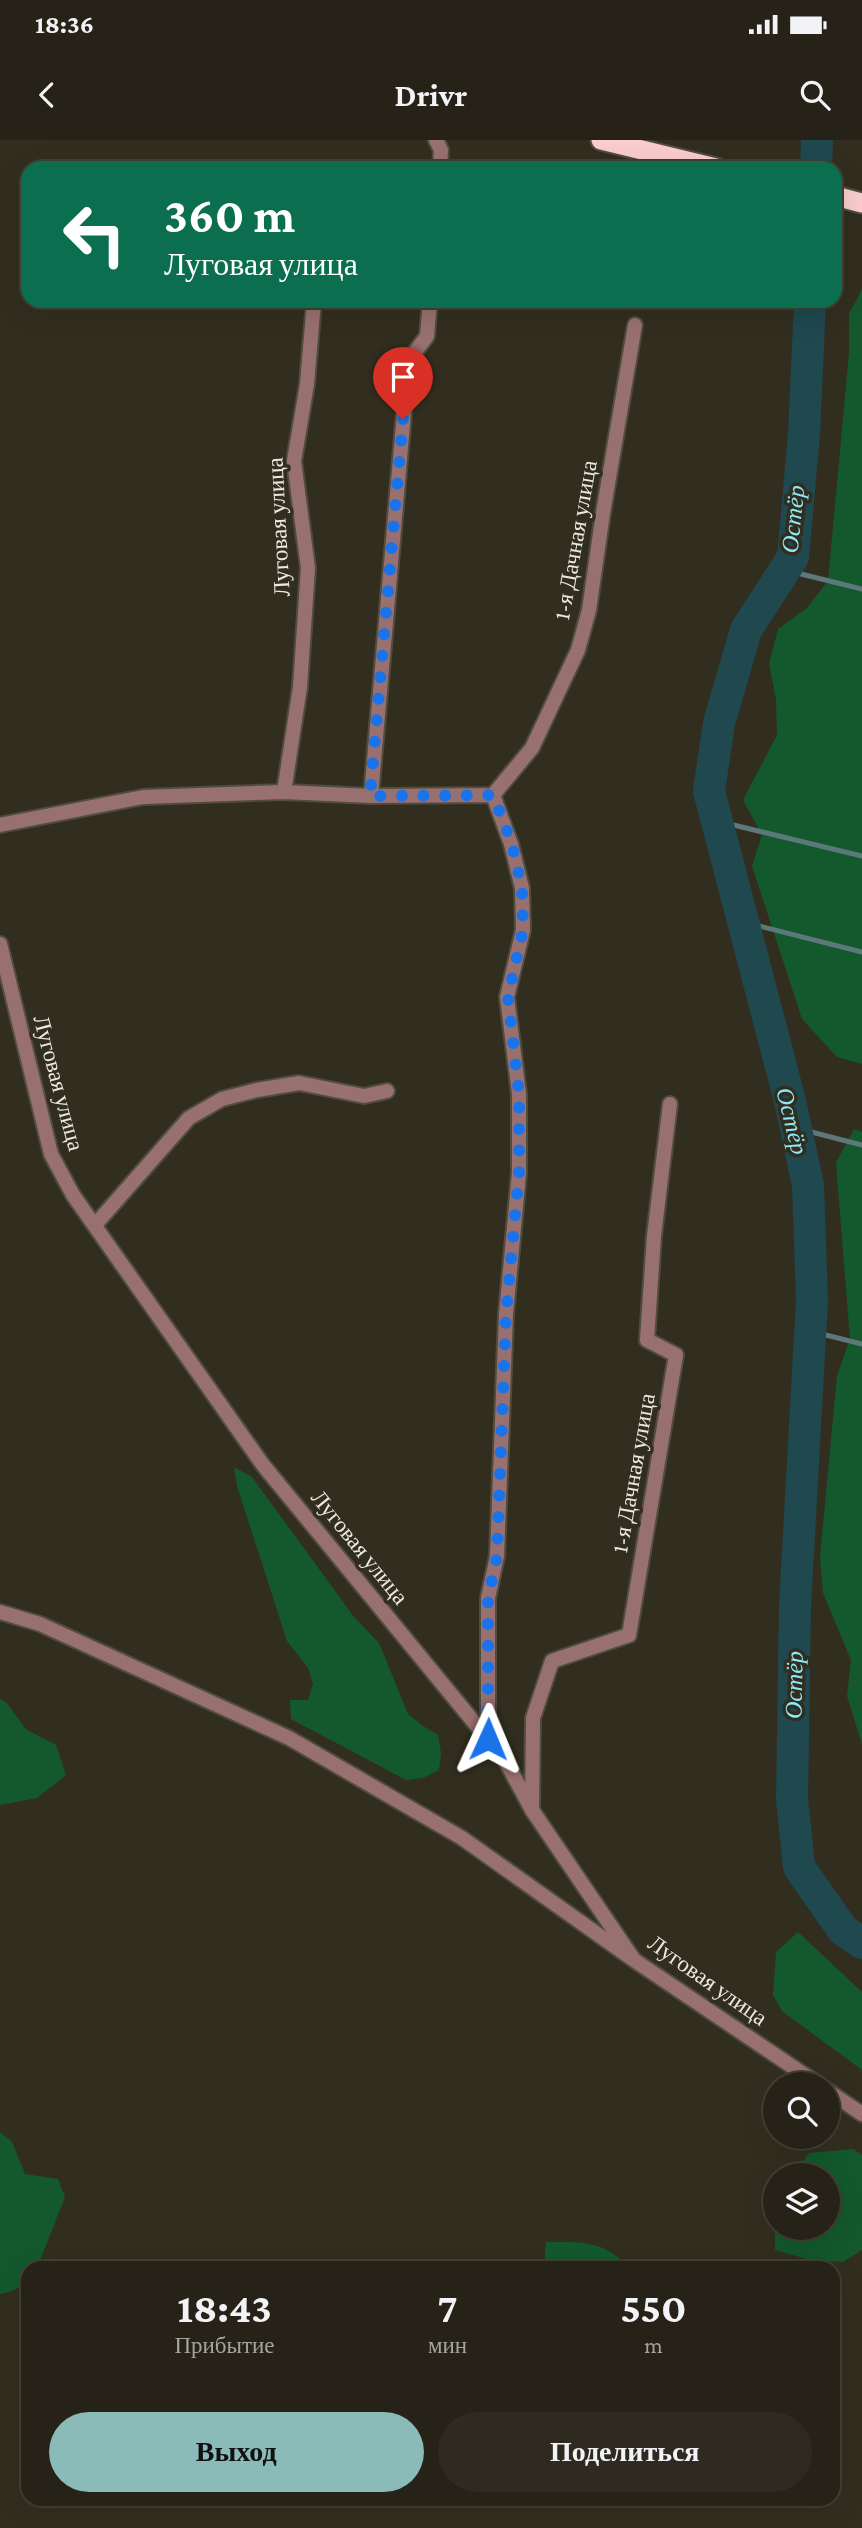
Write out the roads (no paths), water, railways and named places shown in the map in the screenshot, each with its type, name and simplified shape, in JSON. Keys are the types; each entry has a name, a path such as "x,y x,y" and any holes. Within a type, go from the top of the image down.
{"highway":[{"path":"601,140 687,161"},
{"path":"842,199 862,203"}],"street":[{"path":"436,140 441,150 440,161"},
{"name":"Луговая улица","path":"284,792 300,687 308,568 294,461 307,384 313,308"},
{"path":"370,796 408,366 427,336 429,308"},
{"name":"1-я Дачная улица","path":"493,795 533,748 578,650 589,610 635,325"},
{"path":"0,825 143,797 284,792 370,796 493,795 512,844 522,888 523,930 508,997 519,1094 519,1173 506,1314 497,1556 488,1598 488,1739"},
{"name":"Луговая улица","path":"0,944 51,1154 73,1195 263,1465 505,1760 532,1810 634,1960 800,2072"},
{"path":"96,1225 189,1118 222,1099 299,1083 365,1096 387,1091"},
{"name":"1-я Дачная улица","path":"532,1810 533,1718 552,1661 629,1635 676,1355 647,1340 654,1236 670,1104"},
{"path":"0,1612 40,1624 289,1738 462,1838 634,1960"},
{"path":"840,2099 862,2114"}],"waterway":[{"name":"Остёр","path":"816,161 817,140"},
{"name":"Остёр","path":"810,308 804,434 793,557 746,630 719,723 709,791 790,1101 808,1185 812,1300 795,1606 792,1799 799,1867 843,1930 862,1943"},
{"path":"785,570 862,589"},
{"path":"717,821 862,856"},
{"path":"743,922 862,952"},
{"path":"796,1128 862,1145"},
{"path":"810,1331 862,1344"}]}
